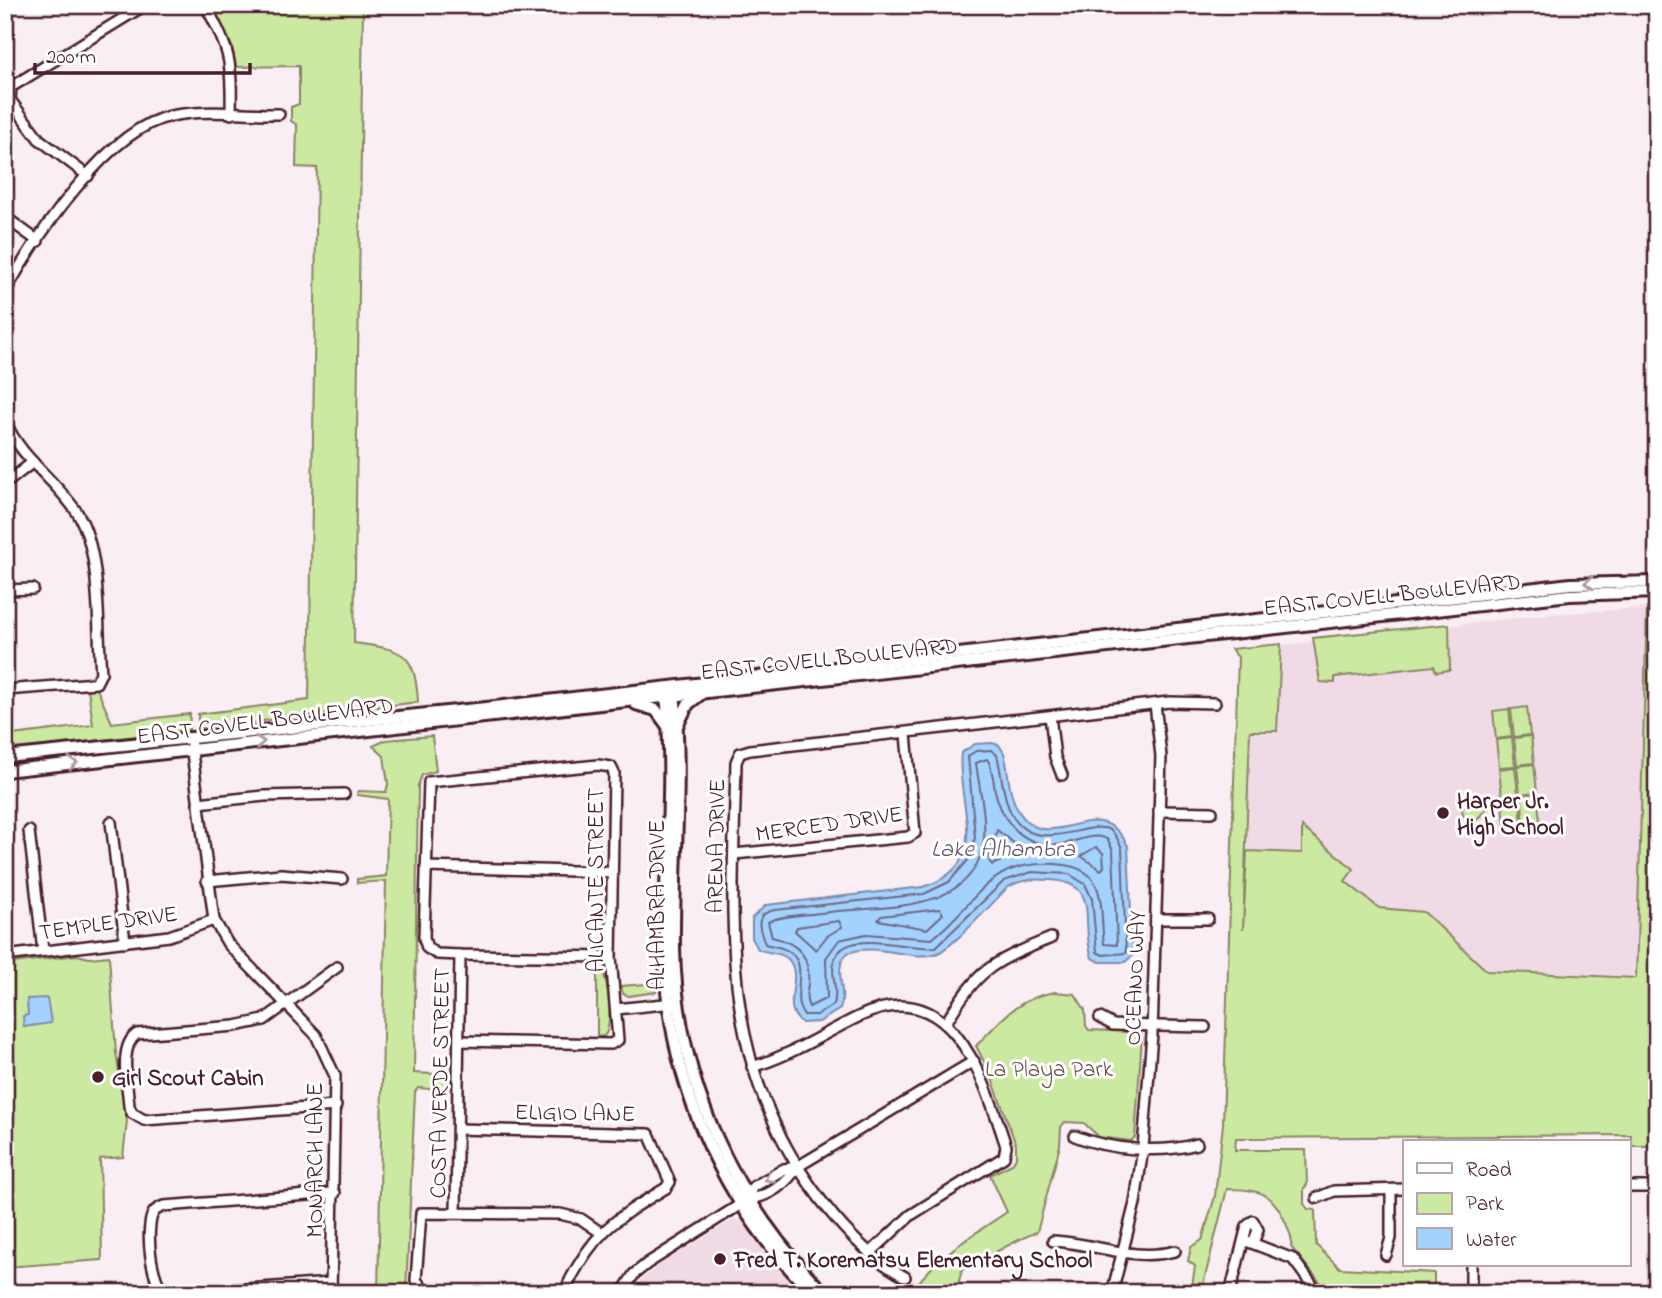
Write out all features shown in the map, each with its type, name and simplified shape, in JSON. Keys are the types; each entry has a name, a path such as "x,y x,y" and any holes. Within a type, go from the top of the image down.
{"main road":[{"name":"EAST COVELL BOULEVARD","path":"5,757 670,692 1571,584 1657,582"},
{"name":"EAST COVELL BOULEVARD","path":"5,771 626,702 670,692 702,693 1558,596 1657,592"},
{"name":"ALHAMBRA DRIVE","path":"670,692 673,727 665,946 680,1061 696,1114 745,1202 785,1264 813,1293"},
{"path":"626,702 656,710 673,727 688,704 702,693"},
{"name":"ALHAMBRA DRIVE","path":"745,1202 824,1293"}],"street":[{"path":"88,176 39,139 10,100 9,93 11,87 145,5"},
{"path":"205,5 228,46 232,71 231,114"},
{"path":"5,292 38,241 111,148 145,125 184,114 279,114"},
{"path":"5,217 38,241"},
{"path":"5,691 96,683 101,673 89,542 76,512 33,462 6,425"},
{"path":"5,484 33,462"},
{"path":"5,590 33,589"},
{"name":"ARENA DRIVE","path":"905,1277 870,1253 827,1210 797,1167 768,1109 752,1067 736,993 734,854 736,762 740,753 1155,704 1215,703"},
{"name":"OCEANO WAY","path":"1112,1293 1135,1203 1143,1149 1153,1026 1161,756 1155,704"},
{"path":"1051,716 1055,757 1062,775"},
{"name":"MERCED DRIVE","path":"734,854 895,838 915,833 906,734"},
{"name":"MONARCH LANE","path":"190,737 214,920 228,944 316,1035 328,1055 335,1076 335,1194 331,1288"},
{"name":"ALICANTE STREET","path":"426,867 429,782 598,765 611,767 615,781 611,957 618,1040 611,1044 460,1041"},
{"path":"198,803 264,796 344,794"},
{"path":"1159,811 1212,813"},
{"path":"111,822 125,942"},
{"path":"29,831 43,951"},
{"path":"611,957 437,954 427,948 424,938 426,867 612,872"},
{"path":"207,881 281,874 342,879"},
{"path":"1156,919 1208,919"},
{"name":"TEMPLE DRIVE","path":"5,956 182,933 214,920"},
{"path":"946,1023 984,971 1014,951 1051,938"},
{"name":"COSTA VERDE STREET","path":"456,1212 460,955"},
{"path":"336,1106 150,1121 132,1113 126,1052 132,1037 137,1034 251,1024 289,1005 337,967"},
{"path":"616,1009 673,1003"},
{"path":"752,1067 796,1052 876,1010 910,1008 928,1013 946,1023 964,1043 974,1061 1006,1146 1004,1157 911,1215 870,1253"},
{"path":"1100,1018 1113,1025 1205,1027"},
{"path":"622,1293 634,1274 745,1202 753,1187 784,1169 797,1167 974,1061"},
{"name":"ELIGIO LANE","path":"458,1129 649,1134 670,1182 667,1188 600,1232 578,1262 564,1293"},
{"path":"1075,1136 1092,1143 1143,1149 1174,1149 1197,1144"},
{"path":"1630,1187 1657,1187"},
{"path":"1386,1255 1391,1238 1391,1189"},
{"path":"1317,1198 1334,1191 1403,1189"},
{"path":"166,1293 156,1284 152,1267 150,1220 154,1211 164,1206 335,1194"},
{"path":"478,1293 425,1292 416,1280 421,1213 560,1214 581,1219 600,1232"},
{"path":"1053,1241 1101,1246 1147,1257 1175,1251"},
{"path":"1230,1293 1249,1242 1293,1259 1318,1293"},
{"path":"1471,1266 1471,1293"},
{"path":"187,1293 331,1288"}],"shaded area":[{"name":"Harper Jr. High School","path":"1647,608 1631,1135 1235,1138 1249,649 1551,614"},
{"name":"Fred T. Korematsu Elementary School","path":"734,1219 744,1222 802,1293 633,1293 641,1280 659,1265"}],"green space":[{"path":"232,5 363,5 354,643 403,655 413,671 418,702 198,729 198,714 309,700 317,168 296,167 297,125 291,121 291,107 299,104 299,66 236,67 232,46 215,15"},
{"path":"1647,608 1657,609 1657,1146 1631,1146 1631,1135 1236,1138 1235,1150 1306,1150 1307,1185 1304,1188 1304,1204 1308,1209 1315,1210 1316,1245 1340,1268 1434,1273 1434,1288 1368,1286 1329,1293 1291,1247 1287,1226 1277,1206 1265,1195 1257,1192 1227,1189 1201,1293 1191,1293 1195,1266 1188,1261 1191,1247 1202,1240 1215,1196 1223,1124 1238,657 1231,649 1281,644 1277,731 1250,731 1243,930 1247,851 1302,853 1302,827 1354,869 1345,881 1379,908 1424,912 1487,971 1636,978"},
{"path":"1449,624 1450,670 1436,672 1434,666 1335,677 1335,683 1320,682 1313,638"},
{"path":"88,689 97,689 112,723 190,714 189,730 5,751 5,736 93,725"},
{"path":"1527,707 1530,735 1514,737 1511,709"},
{"path":"1509,709 1512,737 1496,739 1493,711"},
{"path":"432,736 436,771 422,775 418,785 414,1073 451,1075 451,1091 418,1088 415,1092 406,1293 378,1293 386,881 357,883 357,879 386,876 388,799 357,795 358,791 386,792 388,784 384,756 373,746 386,740"},
{"path":"1531,736 1534,763 1517,765 1514,738"},
{"path":"1512,738 1515,766 1499,767 1496,740"},
{"path":"1534,764 1537,792 1520,794 1517,766"},
{"path":"1515,767 1518,794 1502,796 1499,769"},
{"path":"1537,793 1540,821 1524,823 1521,795"},
{"path":"1519,795 1522,823 1505,825 1502,797"},
{"path":"1473,796 1486,809 1474,823 1463,815 1462,809"},
{"path":"77,955 89,958 109,956 116,1053 127,1121 123,1157 100,1159 102,1260 5,1267 5,964"},
{"path":"597,964 605,976 609,1022 604,1036 597,1037"},
{"path":"659,983 656,992 629,996 623,994 621,986"},
{"name":"La Playa Park","path":"1055,992 1075,994 1085,1010 1086,1026 1089,1030 1136,1032 1142,1036 1135,1137 1131,1141 1099,1137 1084,1123 1065,1122 1061,1127 1060,1145 1037,1232 962,1270 957,1288 950,1293 896,1293 898,1290 912,1291 944,1257 1007,1212 990,1175 1012,1164 1016,1157 1016,1145 990,1073 976,1046 1020,1005"}],"water":[{"name":"Lake Alhambra","path":"975,744 999,745 1004,753 1015,804 1030,824 1044,829 1103,822 1116,829 1128,846 1133,955 1125,962 1100,962 1092,958 1086,907 1077,888 1050,880 1024,881 1008,887 962,934 935,954 925,956 881,950 848,953 843,959 840,972 840,1009 819,1022 802,1023 792,1009 793,967 782,955 758,949 752,938 752,918 766,905 923,887 945,877 959,864 966,848 961,753"},
{"path":"47,998 51,1023 24,1027 23,1016 28,1015 27,999"}],"place":[{"name":"Harper Jr. High School","path":"1443,813"},
{"name":"Girl Scout Cabin","path":"98,1077"},
{"name":"Fred T. Korematsu Elementary School","path":"720,1259"}]}
